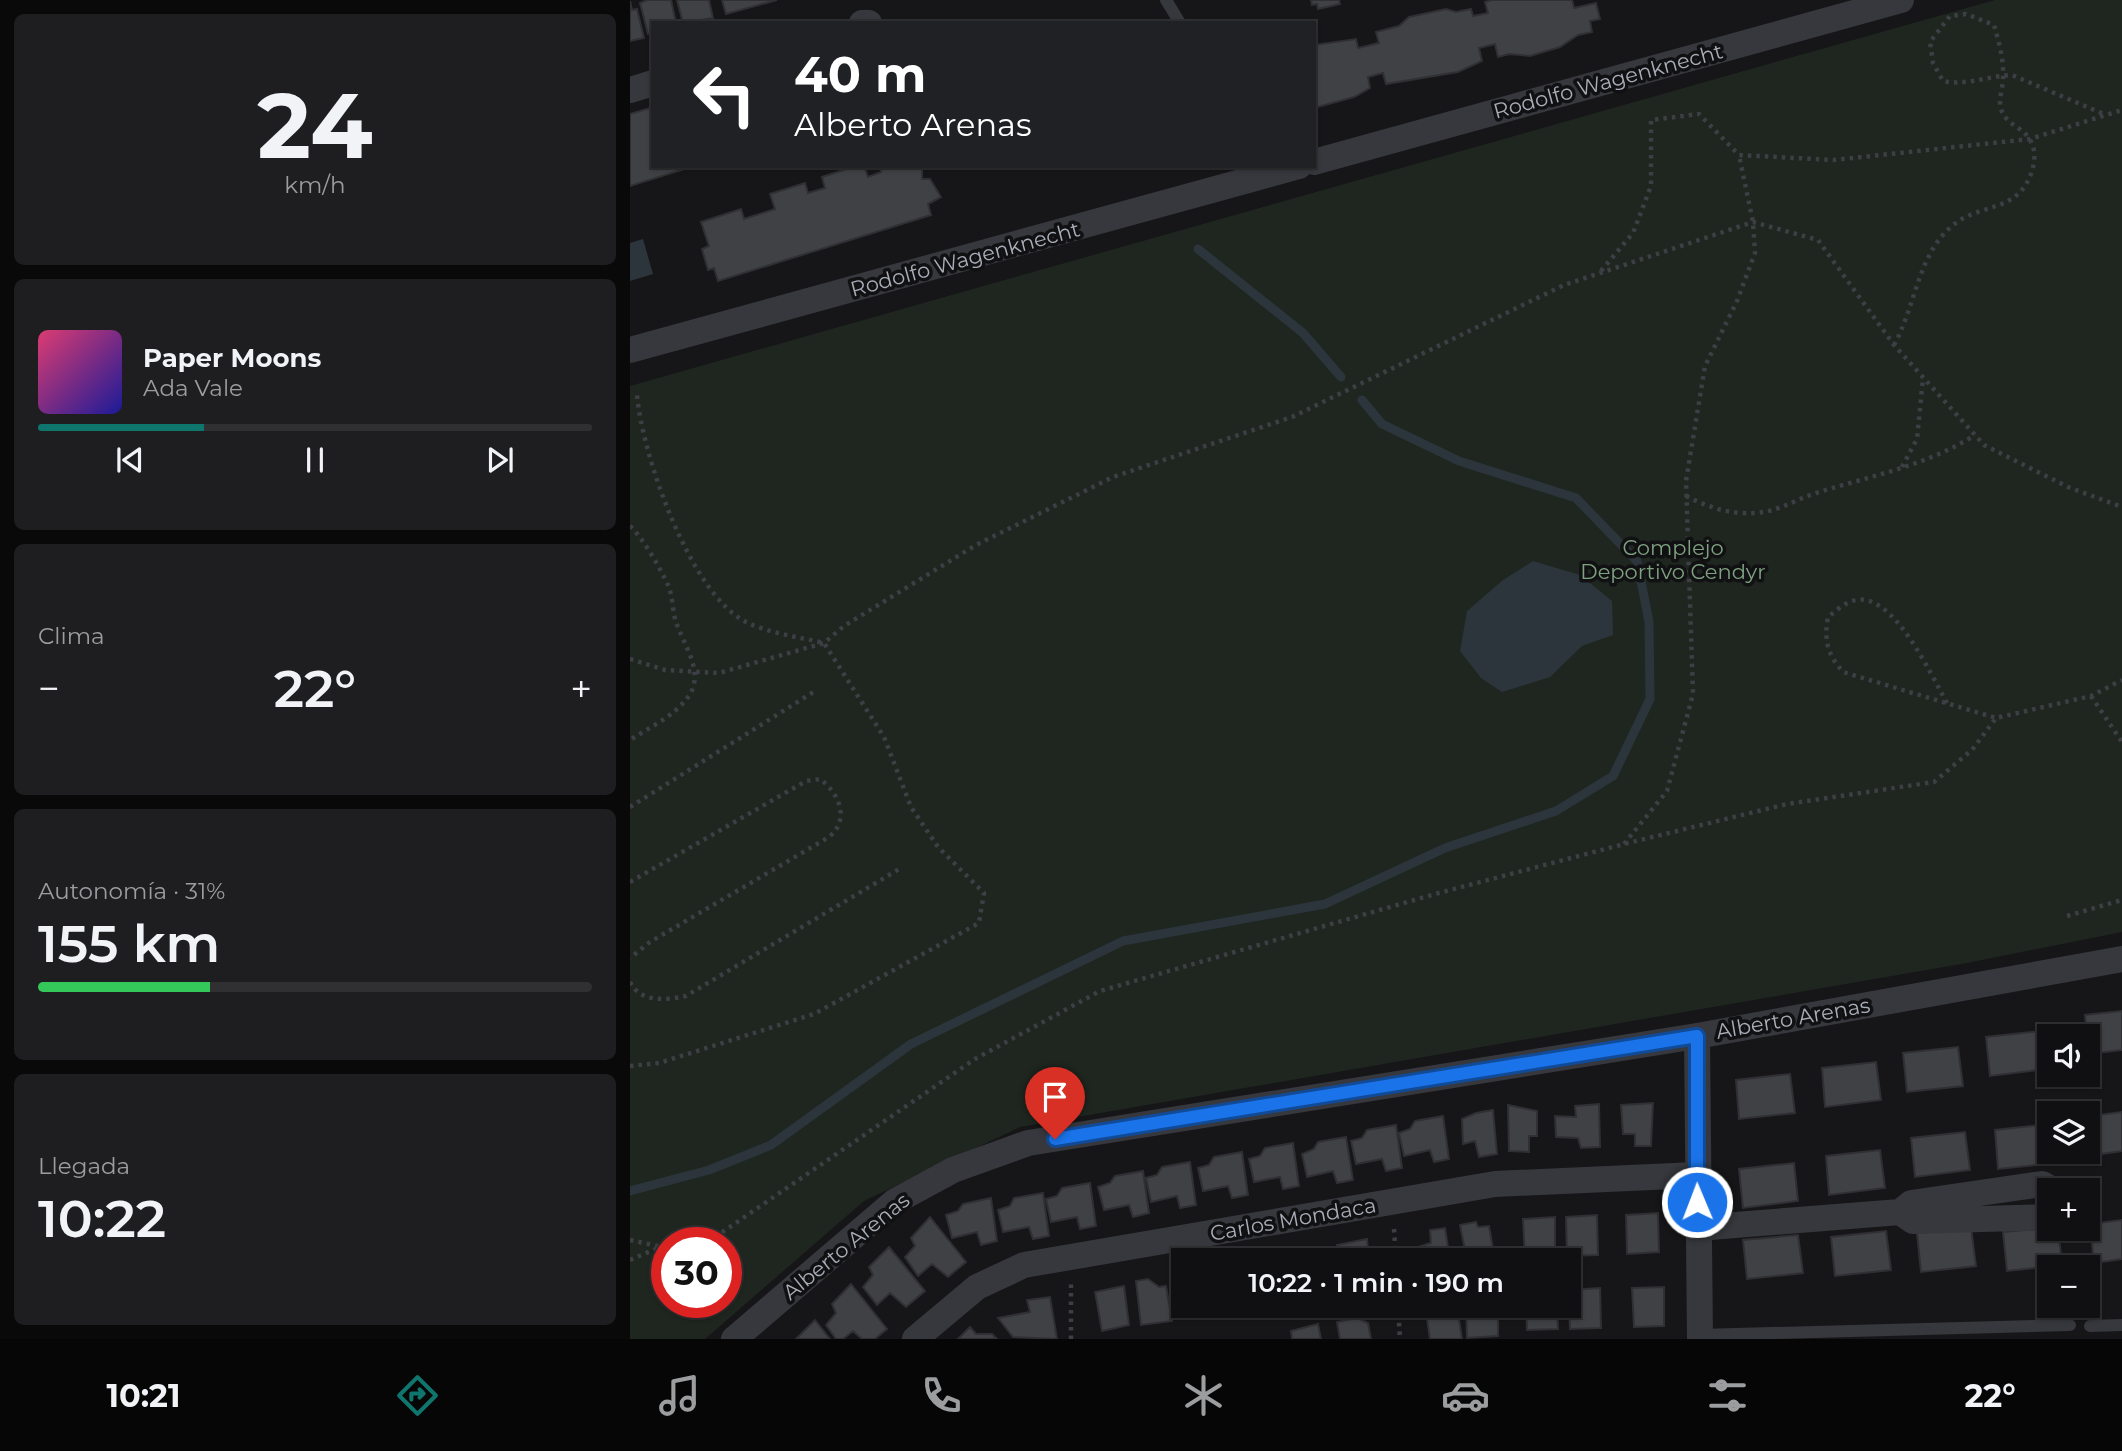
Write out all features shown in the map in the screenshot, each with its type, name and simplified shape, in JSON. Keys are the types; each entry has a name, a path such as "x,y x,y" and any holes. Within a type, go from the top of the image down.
{"street":[{"name":"Rodolfo Wagenknecht","path":"1316,161 1873,4 1901,0"},
{"path":"630,90 651,84"},
{"name":"Rodolfo Wagenknecht","path":"630,350 1284,168"},
{"name":"Alberto Arenas","path":"734,1339 894,1202 953,1170 1028,1143 1697,1036 2122,959"},
{"path":"1697,1036 1696,1175 1700,1337"},
{"name":"Carlos Mondaca","path":"915,1339 977,1287 1024,1265 1495,1184 1696,1175"},
{"path":"1697,1228 1900,1212 1911,1203 2037,1185"},
{"path":"1900,1212 1913,1221 2037,1217"}],"lane":[{"path":"1166,0 1179,21"},
{"path":"1700,1337 2070,1325"},
{"path":"2090,1326 2122,1325"}],"path":[{"path":"1894,345 1906,324 1922,266 1952,226 2006,204 2028,184 2036,159 2030,139 2005,119 2000,106 2004,75 2001,49 1993,25 1966,14 1950,16 1930,42 1933,63 1943,81 1957,85 1983,77 2004,75 2011,75 2106,115"},
{"path":"1739,155 1835,160 2030,139 2122,110"},
{"path":"1599,273 1633,233 1651,186 1651,120 1699,114 1739,155 1753,222 1755,253 1737,301 1705,366 1686,481 1693,694 1667,791 1624,844"},
{"path":"630,659 665,670 719,673 824,643 844,626 976,545 1114,477 1292,417 1564,285 1753,222 1818,240 1894,345 1984,445 2068,487 2122,507"},
{"path":"1901,467 1917,439 1923,377"},
{"path":"630,1066 659,1063 814,1014 979,923 984,894 938,847 911,807 884,737 824,643 745,622 710,593 673,523 638,415 637,395"},
{"path":"1686,496 1708,507 1742,513 1781,510 1816,493 1901,467 1961,444 1975,435"},
{"path":"630,526 644,539 652,561 668,586 676,622 694,671 691,692 674,712 630,740"},
{"path":"1947,703 1910,639 1889,612 1874,602 1857,599 1828,617 1824,639 1833,660 1843,672 1996,718 2091,696 2122,680"},
{"path":"630,807 815,691"},
{"path":"2091,696 2122,741"},
{"path":"730,1227 975,1059 1100,991 1435,894 1624,844 1787,804 1934,782 1972,750 1996,718"},
{"path":"630,882 806,781 820,779 831,788 839,802 842,817 837,830 829,837 650,942 630,958"},
{"path":"630,982 633,988 646,996 668,1000 686,996 901,868"},
{"path":"2067,916 2122,900"},
{"path":"630,1240 651,1245"},
{"path":"630,1259 651,1250"},
{"path":"1071,1339 1072,1257"},
{"path":"1399,1318 1400,1339"}],"green space":[{"name":"Complejo Deportivo Cendyr","path":"1995,0 2122,0 2122,932 1967,963 1020,1127 864,1201 742,1307 742,1227 651,1227 651,1318 729,1318 705,1339 630,1339 630,386"}],"shaded area":[{"path":"643,239 653,274 630,281 630,243"},
{"path":"1533,561 1580,575 1612,601 1613,635 1582,646 1550,677 1502,692 1481,678 1460,651 1467,611 1503,580"}],"building":[{"path":"647,0 671,0 676,21 651,21 651,33 648,34 640,3"},
{"path":"677,0 709,0 713,18 682,21"},
{"path":"722,0 777,0 726,14"},
{"path":"1311,0 1339,0 1340,4 1318,9 1317,4 1312,5"},
{"path":"1572,0 1574,8 1596,3 1600,19 1590,21 1592,32 1578,35 1560,47 1530,56 1509,54 1498,57 1495,44 1479,48 1482,61 1458,72 1386,84 1383,73 1368,77 1370,88 1354,97 1316,107 1316,45 1356,39 1358,48 1379,43 1376,32 1399,26 1409,17 1446,9 1456,12 1471,9 1473,16 1488,13 1485,2"},
{"path":"630,1 632,10 637,9 644,38 630,41"},
{"path":"651,108 651,168 688,168 630,186 630,114"},
{"path":"850,168 865,168 868,177 881,172 881,168 922,168 922,179 930,179 941,197 928,204 931,215 718,281 714,268 708,270 702,249 709,246 701,222 741,209 744,219 775,209 770,194 805,183 808,193 825,188 822,177"},
{"path":"2122,1011 2122,1050 2100,1053 2100,1024 2086,1024 2085,1015"},
{"path":"2037,1031 2037,1070 1990,1076 1986,1037"},
{"path":"1958,1047 1963,1086 1907,1092 1903,1053"},
{"path":"1876,1062 1881,1100 1825,1107 1822,1068"},
{"path":"1790,1074 1795,1113 1739,1119 1736,1080"},
{"path":"1653,1103 1651,1146 1635,1146 1635,1134 1623,1134 1621,1105"},
{"path":"1599,1104 1600,1147 1581,1148 1578,1138 1556,1137 1555,1116 1576,1117 1575,1106"},
{"path":"1508,1105 1537,1111 1537,1136 1529,1136 1529,1152 1509,1151"},
{"path":"1493,1110 1497,1154 1479,1157 1475,1141 1463,1144 1462,1119"},
{"path":"2122,1112 2122,1151 2100,1154 2100,1115"},
{"path":"1443,1116 1449,1159 1434,1162 1430,1150 1404,1156 1399,1133 1410,1129 1415,1121"},
{"path":"1396,1125 1402,1168 1386,1171 1382,1159 1356,1164 1351,1141 1362,1138 1367,1130"},
{"path":"2037,1125 2037,1164 2045,1164 1998,1169 1995,1130"},
{"path":"1965,1132 1970,1170 1915,1177 1911,1138"},
{"path":"1346,1137 1353,1180 1337,1183 1333,1171 1307,1177 1302,1154 1314,1149 1318,1142"},
{"path":"1293,1143 1299,1186 1283,1189 1280,1177 1254,1182 1249,1159 1260,1156 1265,1148"},
{"path":"1880,1150 1885,1188 1829,1195 1826,1156"},
{"path":"1242,1152 1248,1195 1232,1198 1228,1186 1203,1191 1198,1168 1209,1165 1214,1157"},
{"path":"1190,1162 1196,1205 1180,1208 1177,1196 1151,1202 1146,1178 1157,1175 1162,1167"},
{"path":"1794,1163 1798,1201 1743,1208 1739,1169"},
{"path":"1143,1171 1149,1213 1133,1217 1129,1205 1104,1210 1098,1187 1110,1183 1115,1176"},
{"path":"1090,1183 1096,1226 1080,1229 1077,1217 1051,1222 1046,1199 1057,1196 1062,1188"},
{"path":"1043,1193 1049,1236 1033,1239 1029,1227 1003,1232 998,1210 1010,1206 1014,1198"},
{"path":"991,1198 997,1241 981,1245 977,1232 952,1238 946,1215 958,1211 963,1204"},
{"path":"1658,1213 1659,1252 1627,1254 1626,1215"},
{"path":"1597,1215 1598,1255 1581,1256 1581,1248 1567,1248 1566,1217"},
{"path":"930,1217 966,1262 948,1277 932,1264 918,1276 905,1257 915,1246 911,1238"},
{"path":"1555,1217 1555,1248 1524,1248 1523,1219"},
{"path":"2122,1220 2122,1259 2100,1262 2100,1255 2093,1255 2092,1241 2100,1241 2100,1223"},
{"path":"1476,1222 1478,1227 1489,1226 1493,1248 1465,1248 1460,1225"},
{"path":"1971,1227 1976,1266 1921,1272 1917,1233"},
{"path":"1445,1228 1448,1248 1418,1248 1431,1243 1430,1230"},
{"path":"2037,1229 2037,1241 2059,1241 2061,1255 2037,1255 2037,1268 2007,1271 2003,1232"},
{"path":"1886,1231 1891,1270 1835,1276 1831,1237"},
{"path":"1798,1235 1803,1273 1747,1279 1743,1240"},
{"path":"1367,1239 1368,1248 1338,1248 1337,1245"},
{"path":"889,1247 925,1291 906,1307 890,1293 877,1305 863,1287 873,1275 869,1267"},
{"path":"1148,1279 1159,1287 1166,1286 1172,1321 1141,1325 1136,1281"},
{"path":"851,1284 887,1329 875,1339 862,1339 853,1331 843,1339 836,1339 826,1325 836,1313 832,1304"},
{"path":"1124,1286 1129,1325 1102,1331 1095,1292"},
{"path":"1664,1287 1664,1326 1634,1327 1632,1288"},
{"path":"1600,1288 1601,1328 1570,1329 1569,1318 1581,1318 1581,1289"},
{"path":"1050,1297 1057,1339 1013,1337 998,1318 1030,1312 1027,1300"},
{"path":"1357,1318 1368,1323 1371,1339 1340,1339 1337,1322"},
{"path":"1427,1318 1459,1318 1462,1339 1430,1339"},
{"path":"1466,1318 1498,1318 1498,1336 1467,1338"},
{"path":"1526,1318 1558,1318 1558,1329 1527,1330"},
{"path":"815,1320 830,1339 796,1339"},
{"path":"1318,1324 1321,1339 1292,1339 1291,1331"},
{"path":"970,1327 976,1334 992,1334 997,1339 958,1339"}],"waterway":[{"path":"1198,249 1303,333 1341,377"},
{"path":"630,1191 709,1170 771,1145 911,1044 1123,941 1325,904 1445,848 1556,811 1613,776 1650,699 1649,622 1637,561 1576,498 1459,461 1382,424 1362,400"}],"route":[{"path":"1055,1139 1697,1036 1697,1202"}]}
